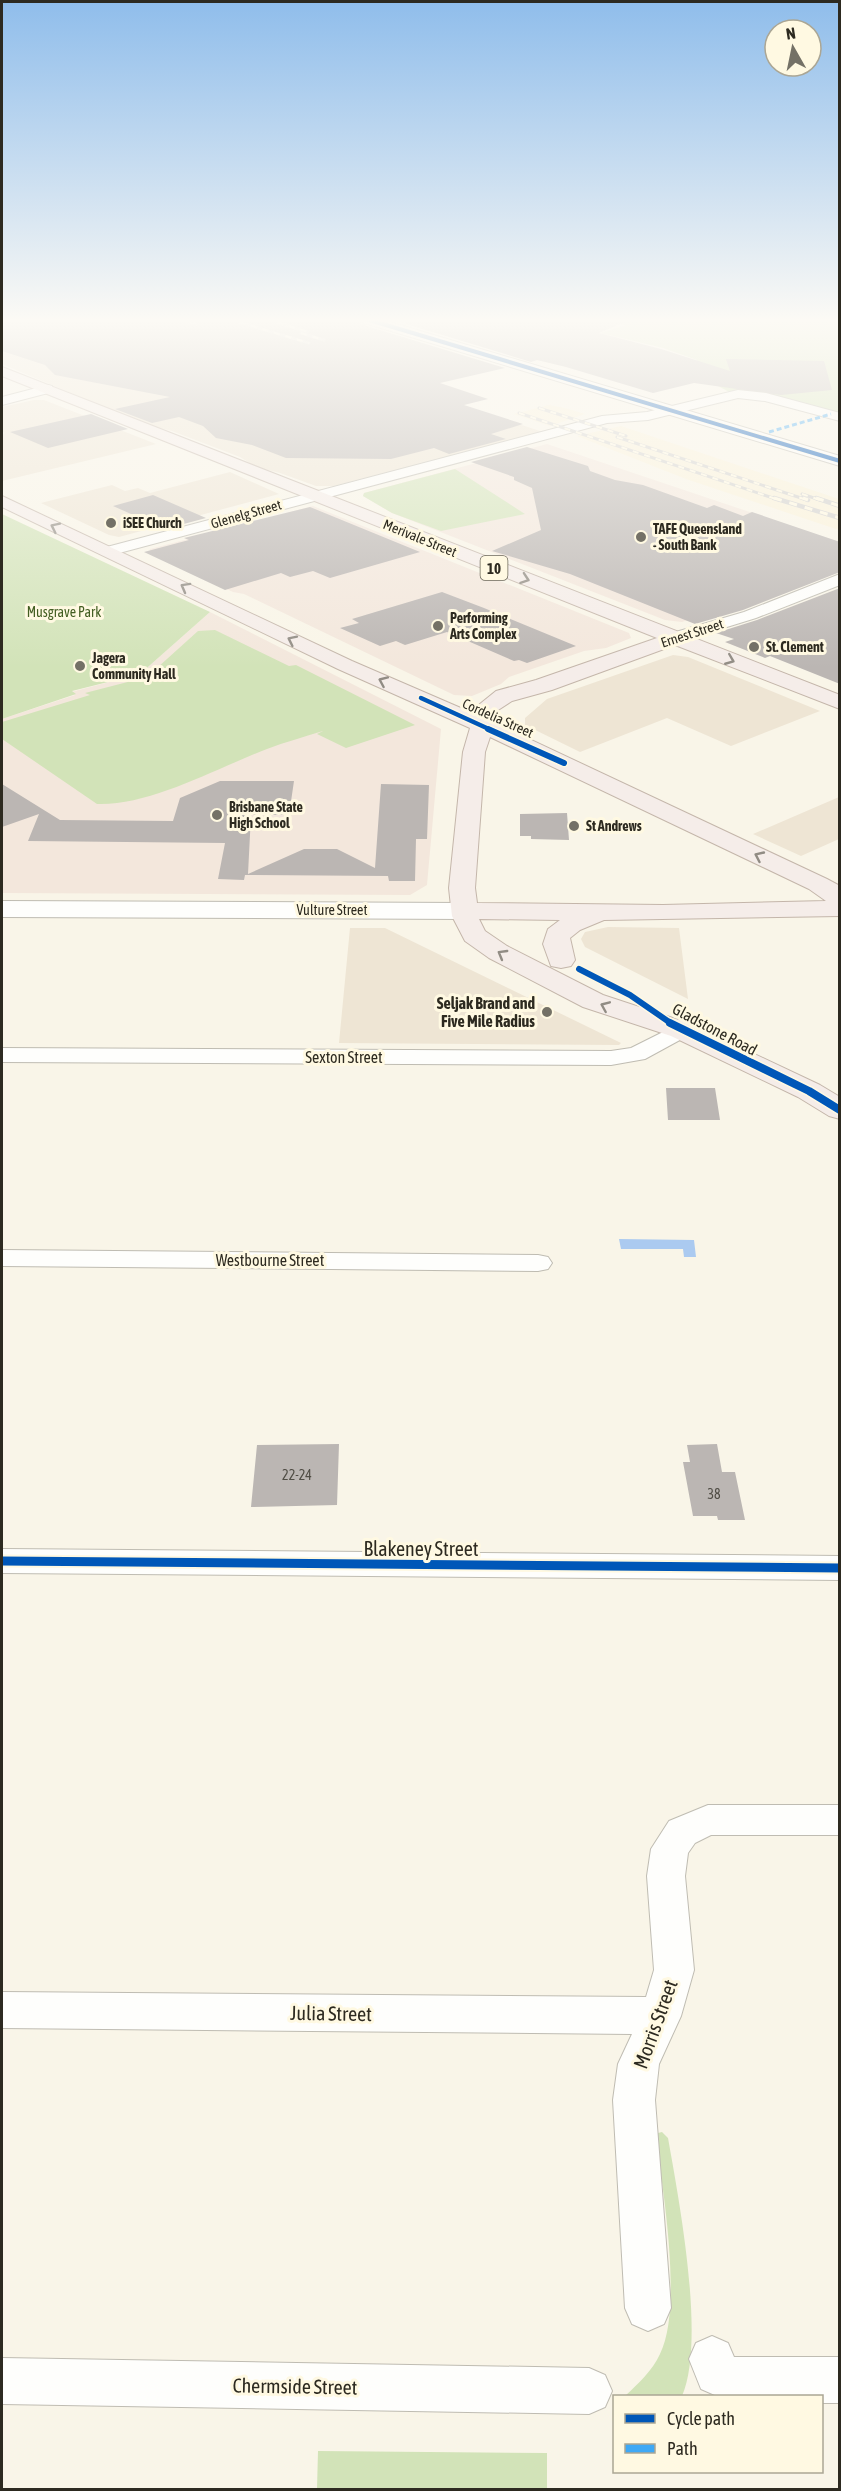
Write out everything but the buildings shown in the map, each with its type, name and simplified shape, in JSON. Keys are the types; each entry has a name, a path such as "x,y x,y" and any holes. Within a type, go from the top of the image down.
{"main road":[{"name":"Merivale Street","path":"162,435 840,703"},
{"name":"Cordelia Street","path":"2,501 345,665 482,726 812,881 840,898"},
{"name":"Ernest Street","path":"482,726 544,685 675,638"},
{"path":"464,911 462,888 474,752 482,726"},
{"path":"784,910 805,899 812,881"},
{"name":"Vulture Street","path":"464,911 601,914 840,908"},
{"name":"Gladstone Road","path":"464,911 630,995 681,1030"},
{"name":"Gladstone Road","path":"464,911 474,935 514,961 604,1005 681,1030 809,1091 840,1110"},
{"name":"Vulture Street","path":"663,913 724,919 840,922"},
{"path":"561,960 556,944 559,932 571,924 601,914"}],"street":[{"name":"Glenelg Street","path":"108,551 545,435"},
{"path":"760,435 840,461"},
{"path":"773,435 840,454"},
{"name":"Ernest Street","path":"675,638 750,615 840,579"},
{"name":"Vulture Street","path":"2,909 464,911"},
{"name":"Sexton Street","path":"2,1055 611,1058 637,1054 681,1030"},
{"name":"Westbourne Street","path":"2,1258 538,1263"},
{"name":"Blakeney Street","path":"2,1560 840,1568"},
{"name":"Morris Street","path":"648,2308 634,2100 639,2064 661,2016 674,1970 666,1876 668,1858 677,1836 693,1825 716,1819 840,1820"},
{"name":"Julia Street","path":"2,2010 661,2016"},
{"path":"712,2360 717,2373 733,2380 840,2380"},
{"name":"Chermside Street","path":"2,2381 589,2391"}],"shaded area":[{"path":"2,435 134,435 156,444 2,481"},
{"path":"183,435 530,435 334,486 316,486 256,467 240,457"},
{"path":"649,435 839,499 839,530 686,479 577,436"},
{"name":"TAFE Queensland - South Bank","path":"547,444 839,542 839,568 682,622 665,620 392,513 363,496 364,493"},
{"path":"230,472 279,494 119,537 109,535 41,503 112,485 125,491 138,488 150,493"},
{"path":"313,506 629,633 631,638 606,648 584,651 509,677 501,684 472,696 454,695 244,594 233,592 149,553 150,549"},
{"name":"Brisbane State High School","path":"210,612 441,729 427,885 410,895 2,893 2,719 75,695 71,692 140,674"},
{"path":"673,655 688,657 820,711 731,746 667,718 580,752 525,725 525,718 547,699"},
{"path":"839,797 839,839 801,856 753,834"},
{"path":"608,927 679,928 688,999 585,947 581,939 585,932"},
{"path":"350,928 385,928 621,1043 619,1045 339,1043"}],"green space":[{"path":"455,469 525,514 441,531 392,513 363,496 364,493"},
{"name":"Musgrave Park","path":"2,514 210,612 140,674 72,691 76,694 2,719"},
{"path":"215,630 289,666 296,665 415,725 346,748 317,734 323,731 267,749 161,792 139,799 97,804 2,739 2,722 90,695 85,693 147,677 198,631"},
{"path":"662,2132 668,2138 684,2232 691,2307 689,2372 682,2395 626,2395 653,2366 667,2334 671,2279 656,2138 658,2133"},
{"path":"318,2451 547,2453 547,2489 317,2489"}],"water":[{"path":"619,1239 694,1240 696,1257 684,1257 683,1249 621,1249"}],"railway":[{"path":"585,435 779,500"},
{"path":"617,437 807,500"},
{"path":"802,494 820,500"},
{"path":"774,498 840,518"},
{"path":"803,498 808,500"},
{"path":"816,498 840,506"}],"cycle path":[{"path":"754,435 840,461"},
{"path":"421,698 564,763"},
{"path":"579,969 630,995 681,1030 809,1091 840,1110"},
{"path":"2,1561 840,1568"}],"place":[{"name":"iSEE Church","path":"111,523"},
{"name":"TAFE Queensland - South Bank","path":"641,537"},
{"name":"Performing Arts Complex","path":"438,626"},
{"name":"St. Clement","path":"754,647"},
{"name":"Jagera Community Hall","path":"80,666"},
{"name":"Brisbane State High School","path":"217,815"},
{"name":"St Andrews","path":"574,826"},
{"name":"Seljak Brand and Five Mile Radius","path":"547,1012"}]}
